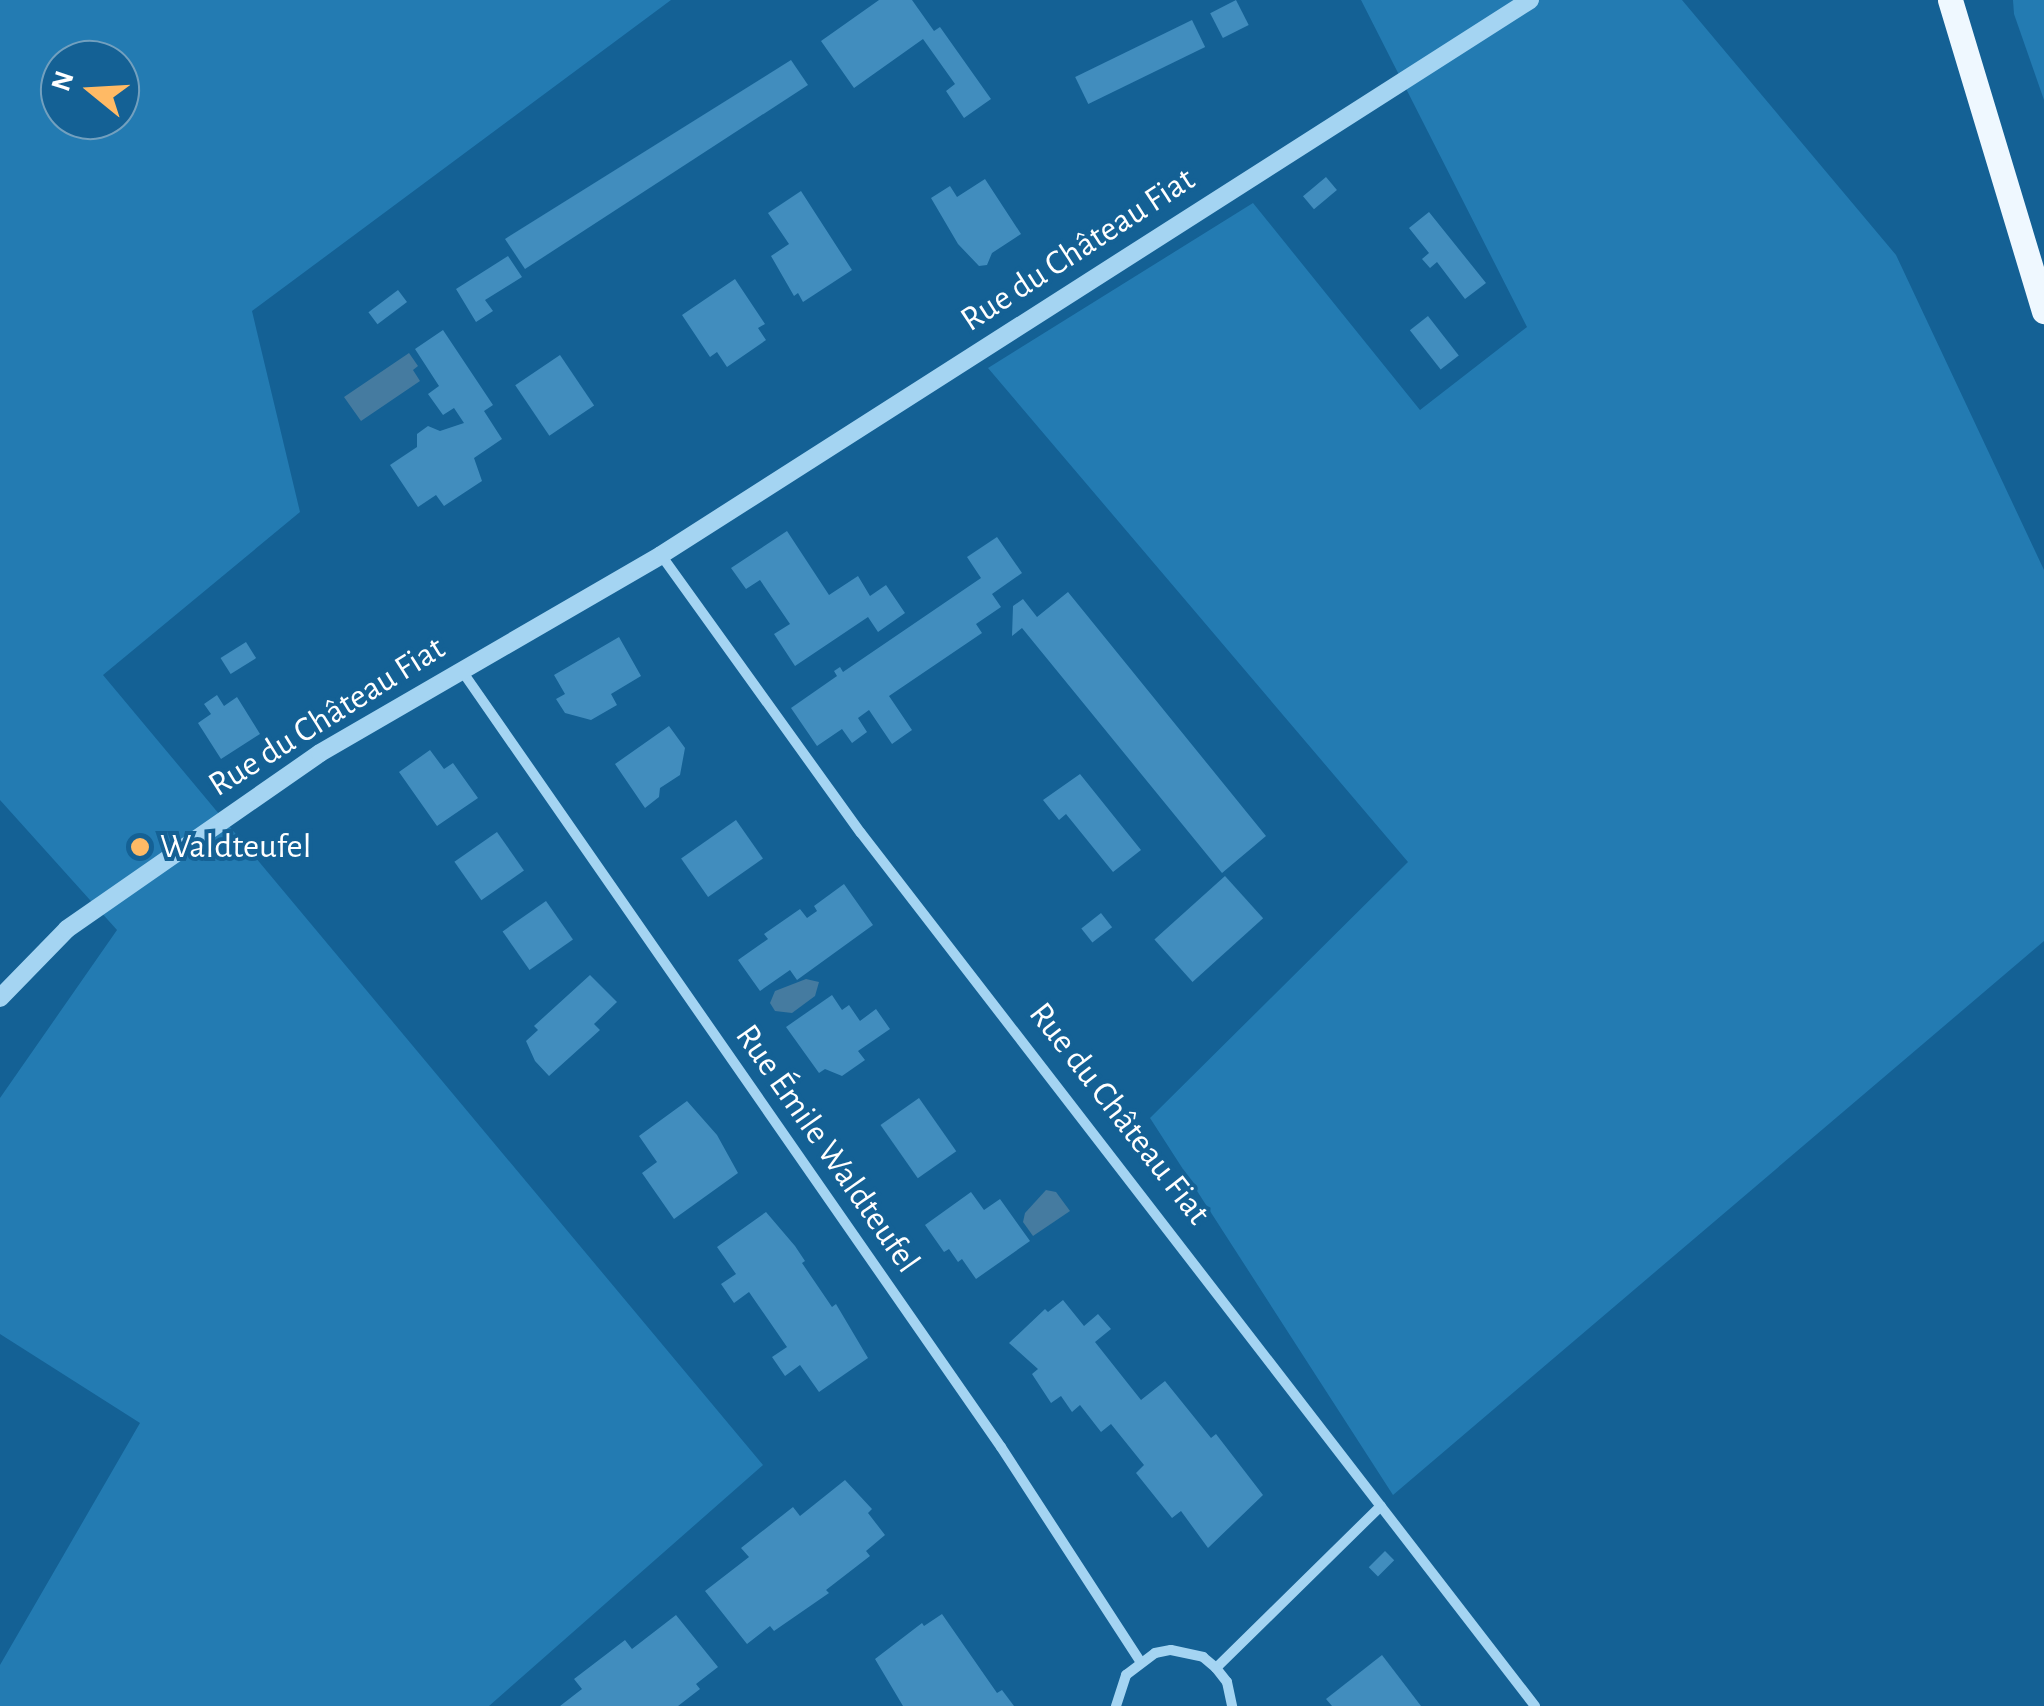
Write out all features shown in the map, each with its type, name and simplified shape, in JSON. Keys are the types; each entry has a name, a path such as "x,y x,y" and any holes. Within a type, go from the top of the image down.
{"main road":[{"path":"1950,0 2044,310"}],"street":[{"name":"Rue du Château Fiat","path":"0,998 66,929 320,753 660,555 1530,0"},
{"name":"Rue du Château Fiat","path":"660,555 861,833 1535,1706"},
{"name":"Rue Émile Waldteufel","path":"462,671 978,1415 1140,1661"},
{"path":"1216,1668 1381,1506"},
{"path":"1116,1706 1126,1675 1140,1661 1155,1653 1188,1652 1216,1668 1227,1682 1232,1706"}],"shaded area":[{"path":"0,0 671,0 252,311 300,512 103,675 763,1465 489,1706 0,1706 0,1665 140,1423 0,1334 0,1098 117,930 0,800"},
{"path":"1361,0 1682,0 1896,255 2044,570 2044,941 1393,1495 1150,1118 1408,862 988,368 1253,203 1420,410 1527,327"},
{"path":"2013,0 2044,0 2044,100 2014,14"},
{"path":"409,353 418,366 413,370 420,381 361,421 344,397"},
{"path":"806,979 819,982 815,996 792,1013 775,1011 770,1003 775,991"},
{"path":"1046,1190 1056,1192 1070,1211 1033,1236 1023,1222 1025,1213"}],"building":[{"path":"879,0 912,0 934,31 940,27 991,99 964,118 946,91 955,84 923,39 854,88 821,41"},
{"path":"1236,0 1249,25 1223,38 1210,13"},
{"path":"1192,20 1205,47 1088,104 1075,77"},
{"path":"791,60 808,85 525,269 505,239"},
{"path":"1326,177 1337,190 1314,209 1303,196"},
{"path":"985,179 1021,234 992,253 987,265 979,266 958,244 931,198 950,186 957,197"},
{"path":"801,191 852,270 803,302 798,293 794,296 771,256 789,244 768,213"},
{"path":"1429,212 1486,283 1465,299 1437,262 1430,268 1422,259 1429,253 1409,228"},
{"path":"508,256 522,277 485,300 493,311 476,322 456,289"},
{"path":"735,279 765,324 758,328 766,340 727,367 717,352 710,357 682,315"},
{"path":"398,290 407,302 377,324 368,312"},
{"path":"1428,316 1459,355 1441,370 1410,330"},
{"path":"443,330 493,405 484,411 502,439 474,458 482,481 444,506 436,495 418,507 390,465 417,447 417,434 428,426 440,431 464,423 454,408 443,415 428,394 439,386 415,349"},
{"path":"560,355 594,406 549,436 515,385"},
{"path":"787,531 829,595 858,576 870,596 886,585 905,613 878,632 868,617 795,666 774,634 790,624 760,580 746,589 731,568"},
{"path":"997,537 1022,573 992,594 1001,607 976,624 982,633 889,696 912,730 892,744 869,710 858,718 867,732 852,743 842,729 817,746 791,708 837,676 834,671 840,667 843,672 981,578 967,557"},
{"path":"1068,592 1266,836 1222,873 1022,628 1012,636 1013,606 1023,599 1037,617"},
{"path":"619,637 641,676 611,694 617,705 591,720 565,713 556,699 565,694 554,675"},
{"path":"246,642 256,658 231,674 221,658"},
{"path":"217,695 224,706 237,697 260,734 221,759 198,723 211,714 204,704"},
{"path":"669,726 685,748 680,775 660,788 659,797 645,808 615,764"},
{"path":"430,750 444,769 453,763 478,798 437,826 399,772"},
{"path":"1080,774 1141,850 1113,872 1066,814 1059,820 1043,800"},
{"path":"736,820 763,859 708,897 681,858"},
{"path":"497,832 524,871 481,900 454,862"},
{"path":"1225,876 1263,918 1193,982 1154,940"},
{"path":"844,884 873,925 797,980 790,970 760,991 738,960 768,939 764,934 800,909 807,918 817,911 814,906"},
{"path":"546,901 573,940 530,970 503,931"},
{"path":"1101,913 1112,927 1092,943 1081,928"},
{"path":"590,975 617,1002 594,1024 600,1030 549,1076 535,1061 526,1041 538,1030 534,1026"},
{"path":"832,995 842,1010 849,1005 860,1021 876,1009 890,1029 858,1051 865,1060 842,1076 825,1069 819,1073 786,1027"},
{"path":"919,1098 956,1151 918,1178 880,1125"},
{"path":"687,1101 717,1135 738,1173 674,1219 642,1173 657,1162 639,1136"},
{"path":"971,1192 984,1210 1000,1199 1030,1241 976,1279 962,1259 958,1262 949,1249 944,1252 925,1225"},
{"path":"766,1212 795,1246 832,1307 836,1304 868,1358 819,1392 800,1365 785,1376 772,1357 787,1347 749,1292 734,1303 721,1284 736,1274 717,1247"},
{"path":"1063,1300 1084,1326 1098,1314 1111,1329 1095,1342 1141,1400 1165,1381 1211,1438 1216,1434 1263,1495 1208,1548 1181,1511 1172,1518 1136,1473 1144,1465 1111,1424 1101,1432 1080,1405 1072,1412 1061,1396 1051,1403 1032,1374 1038,1369 1009,1343 1045,1309 1048,1312"},
{"path":"845,1480 872,1509 868,1513 885,1535 866,1551 870,1556 826,1590 829,1593 774,1631 770,1626 747,1644 705,1591 749,1557 741,1548 793,1507 800,1516"},
{"path":"1385,1551 1394,1560 1378,1576 1369,1567"},
{"path":"942,1614 997,1693 1002,1690 1014,1706 903,1706 875,1659 922,1623 924,1626"},
{"path":"676,1615 718,1667 696,1684 700,1689 678,1706 560,1706 582,1689 574,1679 625,1640 632,1649"},
{"path":"1382,1655 1421,1706 1332,1706 1326,1699"}],"place":[{"name":"Waldteufel","path":"140,847"}]}
